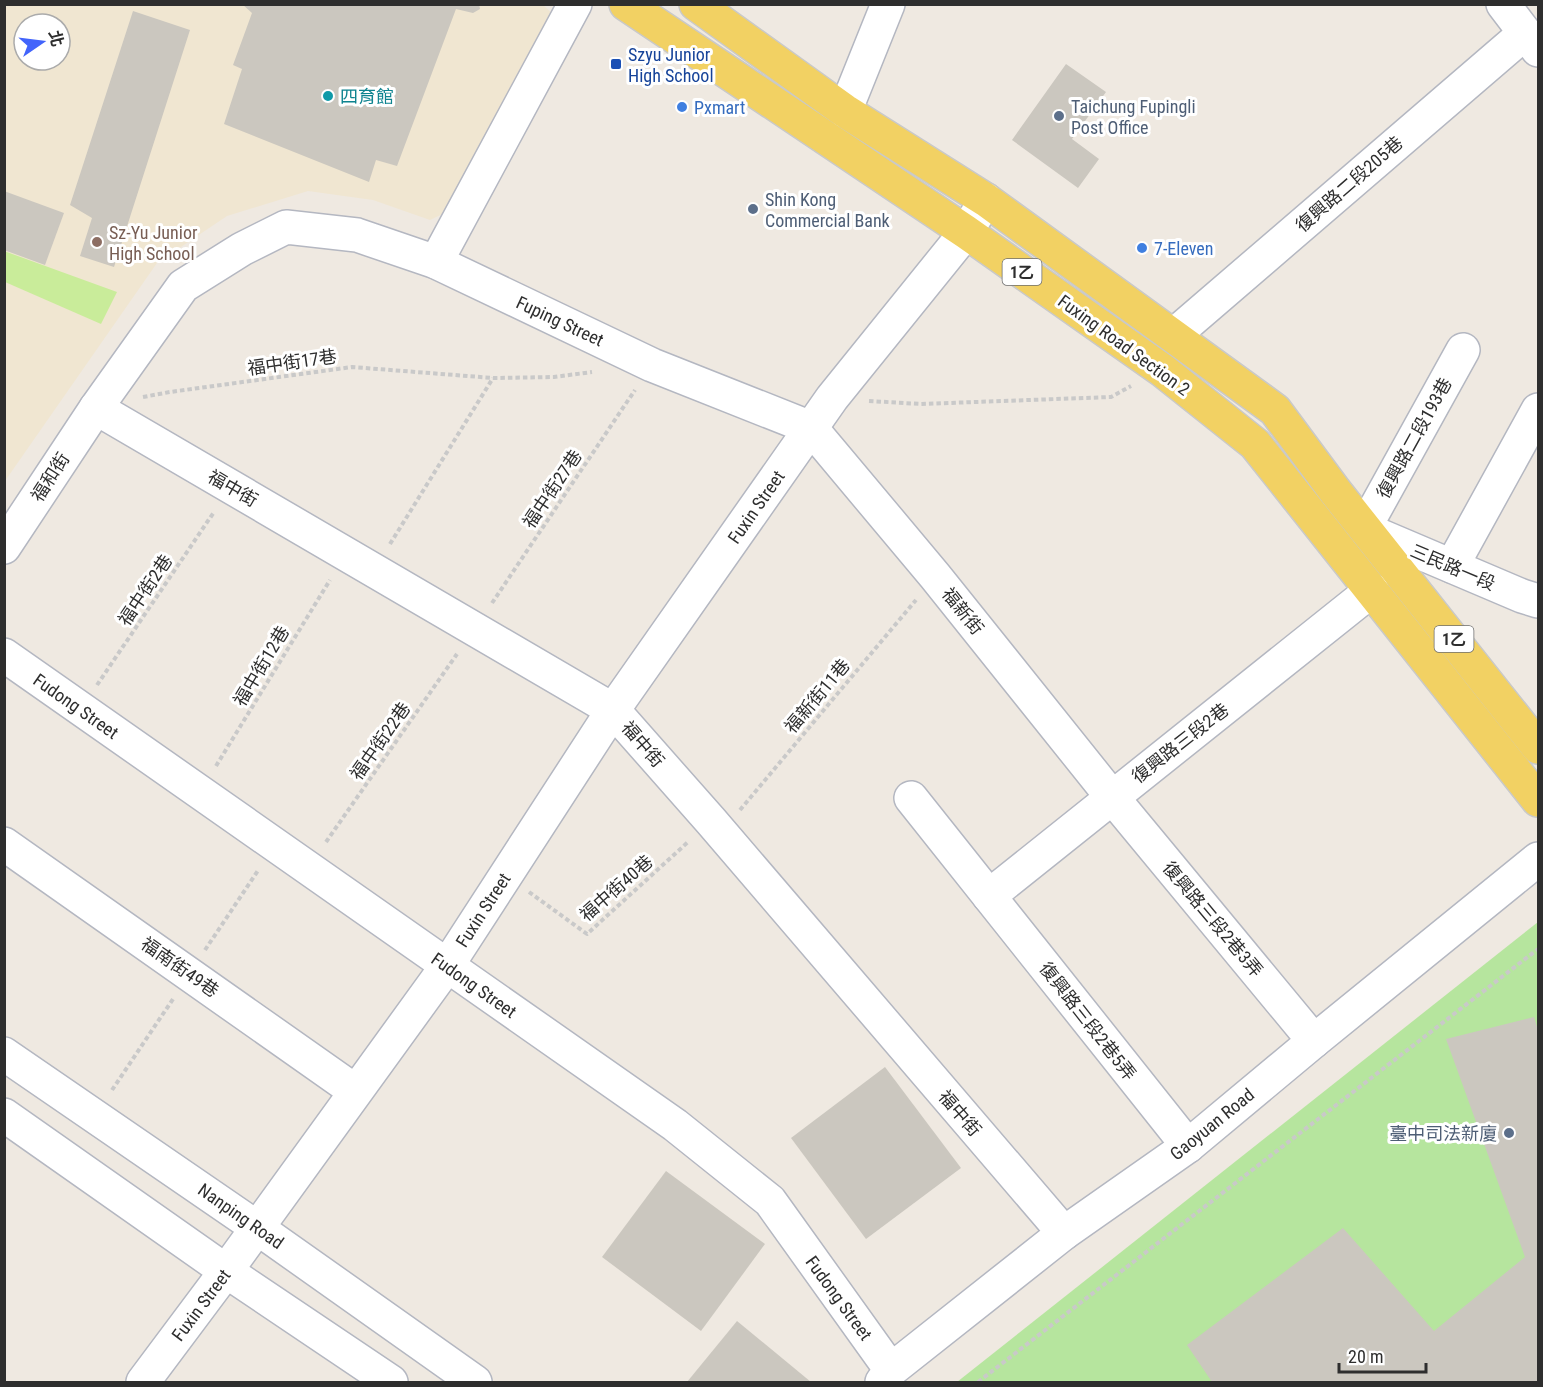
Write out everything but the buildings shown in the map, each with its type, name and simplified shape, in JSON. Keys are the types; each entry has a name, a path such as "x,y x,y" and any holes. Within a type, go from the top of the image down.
{"main road":[{"name":"Fuxing Road Section 2","path":"626,4 966,232 1162,370 1255,444 1372,590"},
{"name":"Fuxing Road Section 2","path":"696,4 845,111 986,200 1275,410 1335,491 1367,529"},
{"name":"1乙","path":"1367,529 1539,747"},
{"name":"1乙","path":"1372,590 1539,800"}],"street":[{"path":"436,262 575,4"},
{"path":"845,111 888,4"},
{"path":"1503,4 1532,42"},
{"name":"復興路二段205巷","path":"1174,335 1532,42"},
{"path":"811,428 832,398 966,232 986,200"},
{"name":"Fuping Street","path":"96,408 183,286 242,249 286,227 357,236 436,262 652,365 811,428"},
{"name":"復興路二段193巷","path":"1367,529 1463,350"},
{"name":"福中街","path":"96,408 613,710 1064,1233"},
{"name":"福和街","path":"4,547 96,408"},
{"path":"1452,566 1539,410"},
{"name":"福新街","path":"811,428 935,576 1112,797"},
{"name":"Fuxin Street","path":"143,1383 447,966 613,710 811,428"},
{"name":"三民路一段","path":"1367,529 1522,596 1539,601"},
{"name":"復興路三段2巷","path":"989,896 1372,590"},
{"name":"Fudong Street","path":"4,655 675,1125 770,1201 886,1376"},
{"name":"復興路三段2巷3弄","path":"1112,797 1314,1041"},
{"name":"復興路三段2巷5弄","path":"911,798 1188,1146"},
{"name":"福南街49巷","path":"4,844 355,1091"},
{"name":"Gaoyuan Road","path":"886,1376 1064,1233 1188,1146 1539,859"},
{"name":"Nanping Road","path":"4,1054 256,1227 475,1383"},
{"path":"4,1115 226,1271 391,1383"}],"path":[{"name":"福中街27巷","path":"474,629 652,365"},
{"name":"福中街17巷","path":"96,408 170,392 352,367 493,378 554,377 597,372"},
{"path":"832,398 921,404 1111,397 1162,370"},
{"path":"360,562 493,378"},
{"name":"福中街2巷","path":"81,709 231,487"},
{"name":"福中街12巷","path":"200,793 360,562"},
{"name":"福新街11巷","path":"716,828 935,576"},
{"name":"福中街22巷","path":"308,869 474,629"},
{"name":"福中街40巷","path":"506,875 587,934 716,828"},
{"path":"978,1383 1539,949"}],"shaded area":[{"name":"Sz-Yu Junior High School","path":"542,4 557,18 455,208 430,220 373,200 308,191 227,216 157,263 5,481 5,5"}],"green space":[{"path":"4,251 117,292 101,324 5,282"},
{"path":"1538,922 1538,1382 957,1382"}],"place":[{"name":"Szyu Junior High School","path":"616,64"},
{"name":"四育館","path":"328,96"},
{"name":"Pxmart","path":"682,107"},
{"name":"Taichung Fupingli Post Office","path":"1059,116"},
{"name":"Shin Kong Commercial Bank","path":"753,209"},
{"name":"Sz-Yu Junior High School","path":"97,242"},
{"name":"7-Eleven","path":"1142,248"},
{"name":"臺中司法新廈","path":"1509,1133"}]}
